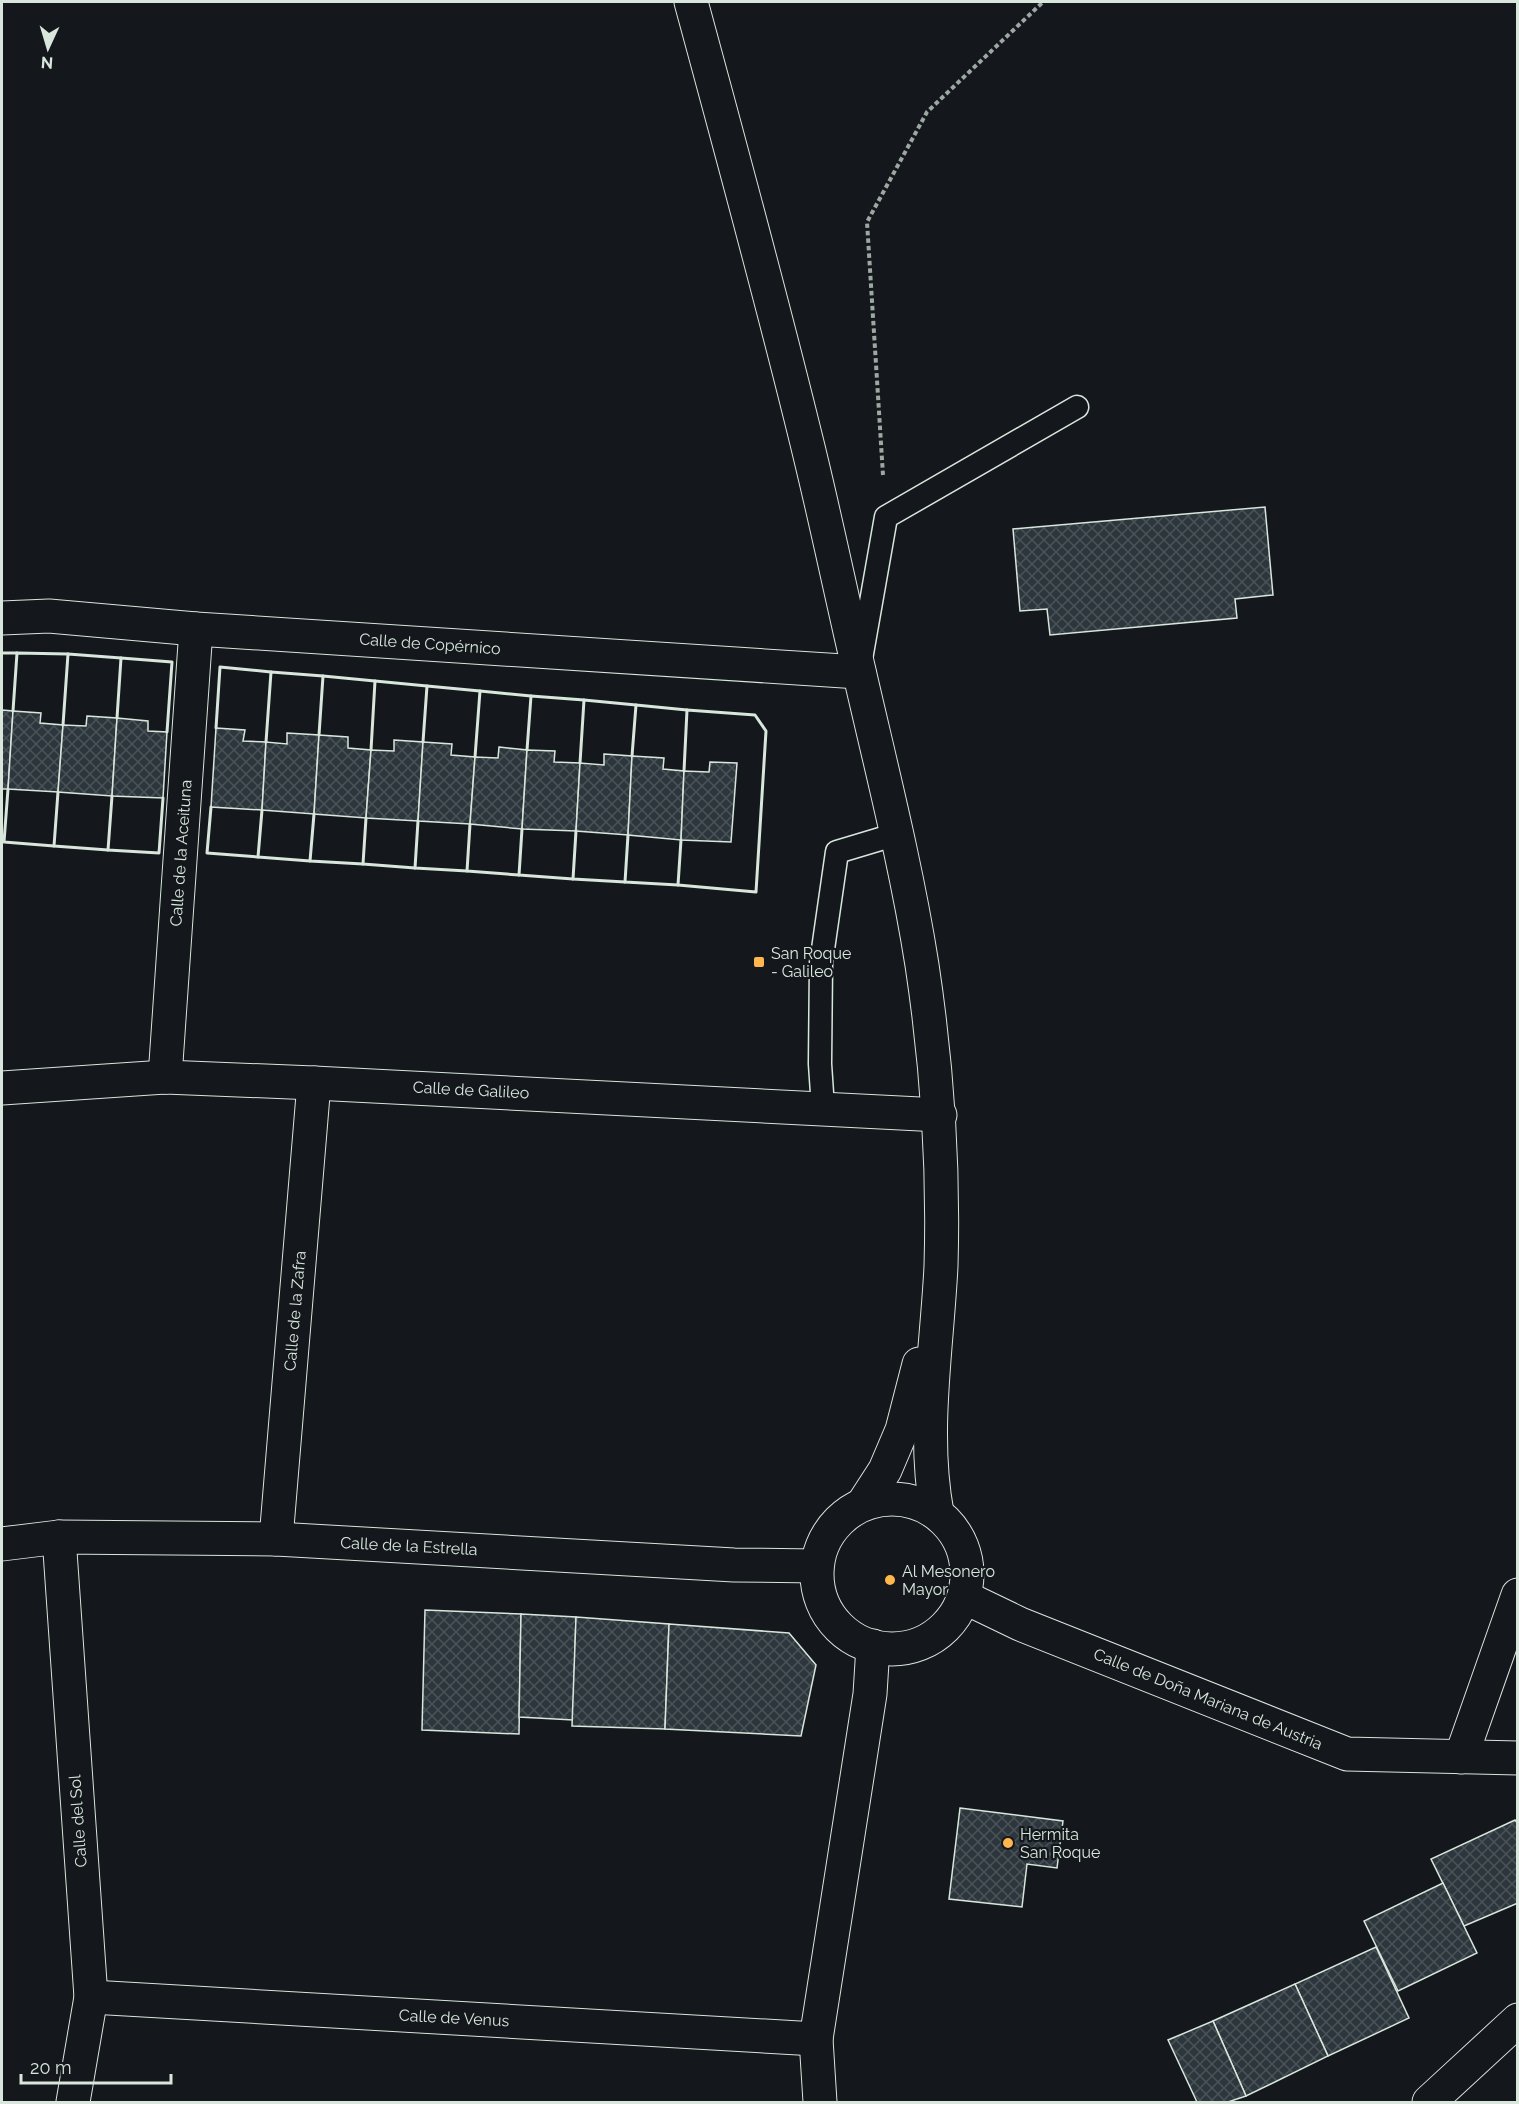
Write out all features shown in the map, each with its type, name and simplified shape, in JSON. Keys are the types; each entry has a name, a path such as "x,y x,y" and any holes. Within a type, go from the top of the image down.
{"street":[{"path":"691,2 747,209 807,446 897,834 922,965 940,1115 943,1193 930,1432 932,1485 937,1513"},
{"name":"Calle de Copérnico","path":"2,618 49,616 196,629 859,672"},
{"name":"Calle de la Aceituna","path":"165,1077 196,629"},
{"name":"Calle de Galileo","path":"2,1088 165,1077 940,1115"},
{"name":"Calle de la Zafra","path":"276,1539 314,1083"},
{"path":"863,1504 885,1470 902,1430 915,1384 940,1269"},
{"path":"888,1499 913,1502 937,1513 954,1530 964,1551 968,1574 964,1598 954,1618 938,1634 918,1644 896,1649 873,1646 854,1638 837,1625 825,1608 818,1588 817,1566 822,1547 831,1530 845,1515 863,1504 888,1499"},
{"name":"Calle de la Estrella","path":"2,1544 58,1538 276,1539 723,1564 817,1566"},
{"name":"Calle del Sol","path":"58,1538 91,1997 74,2103"},
{"path":"1461,1757 1518,1596"},
{"name":"Calle de Doña Mariana de Austria","path":"964,1598 1020,1624 1347,1755 1518,1758"},
{"path":"820,2103 816,2039 870,1694 873,1646"},
{"name":"Calle de Venus","path":"91,1997 816,2039"},
{"path":"1429,2103 1518,2020"}],"lane":[{"path":"859,672 886,517 1077,406"},
{"path":"823,1108 820,1064 821,963 837,852 897,834"}],"path":[{"path":"886,517 867,222 927,112 1043,2"}],"building":[{"path":"1265,507 1273,595 1235,599 1237,618 1050,635 1047,609 1020,611 1013,529"},
{"path":"2,710 13,711 8,789 2,789"},
{"path":"13,711 41,713 40,723 63,725 58,792 8,789"},
{"path":"87,716 117,718 112,796 58,792 63,725 86,726"},
{"path":"117,718 148,721 148,731 167,732 163,798 112,796"},
{"path":"216,728 245,730 243,741 266,742 262,810 211,807"},
{"path":"287,733 319,735 314,814 262,810 266,742 287,744"},
{"path":"319,735 348,737 348,748 371,750 366,818 314,814"},
{"path":"394,740 423,742 418,821 366,818 371,750 394,751"},
{"path":"423,742 452,744 451,755 475,757 470,824 418,821"},
{"path":"499,747 527,750 522,829 470,824 475,757 498,758"},
{"path":"527,750 555,751 554,762 580,763 576,831 522,829"},
{"path":"604,754 632,756 628,835 576,831 580,763 604,765"},
{"path":"632,756 664,758 663,769 684,771 681,840 628,835"},
{"path":"710,762 737,763 731,842 681,840 684,771 709,772"},
{"path":"425,1610 521,1614 519,1734 422,1730"},
{"path":"521,1614 576,1617 573,1720 519,1717"},
{"path":"576,1617 669,1624 665,1729 572,1726"},
{"path":"669,1624 789,1633 816,1665 801,1736 665,1729"},
{"name":"Hermita San Roque","path":"960,1808 1063,1821 1057,1868 1027,1864 1022,1907 949,1899"},
{"path":"1515,1820 1518,1824 1518,1903 1464,1926 1431,1859"},
{"path":"1443,1883 1477,1953 1398,1991 1364,1921"},
{"path":"1376,1947 1409,2018 1328,2056 1295,1984"},
{"path":"1295,1984 1328,2056 1246,2096 1213,2021"},
{"path":"1213,2021 1246,2096 1228,2102 1197,2102 1168,2040"}],"wall":[{"path":"2,653 17,653"},
{"path":"13,711 17,653 68,654"},
{"path":"63,725 68,654 121,658"},
{"path":"117,718 121,658 172,662 167,732"},
{"path":"216,728 220,667 271,672"},
{"path":"266,742 271,672 323,676"},
{"path":"319,735 323,676 375,681"},
{"path":"371,750 375,681 427,686"},
{"path":"423,742 427,686 480,691"},
{"path":"475,757 480,691 531,696"},
{"path":"527,750 531,696 584,700"},
{"path":"580,763 584,700 636,705"},
{"path":"632,756 636,705 687,710"},
{"path":"681,840 678,885 756,892 766,731 755,715 687,710 684,771"},
{"path":"8,789 4,842 54,846"},
{"path":"58,792 54,846 108,850"},
{"path":"112,796 108,850 159,853 163,798"},
{"path":"211,807 207,853 258,857"},
{"path":"262,810 258,857 310,861"},
{"path":"314,814 310,861 363,864"},
{"path":"366,818 363,864 415,868"},
{"path":"418,821 415,868 467,871"},
{"path":"470,824 467,871 519,875"},
{"path":"522,829 519,875 573,879"},
{"path":"576,831 573,879 625,882"},
{"path":"628,835 625,882 678,885"}],"place":[{"name":"San Roque - Galileo","path":"759,962"},
{"name":"Al Mesonero Mayor","path":"890,1580"},
{"name":"Hermita San Roque","path":"1008,1843"}]}
